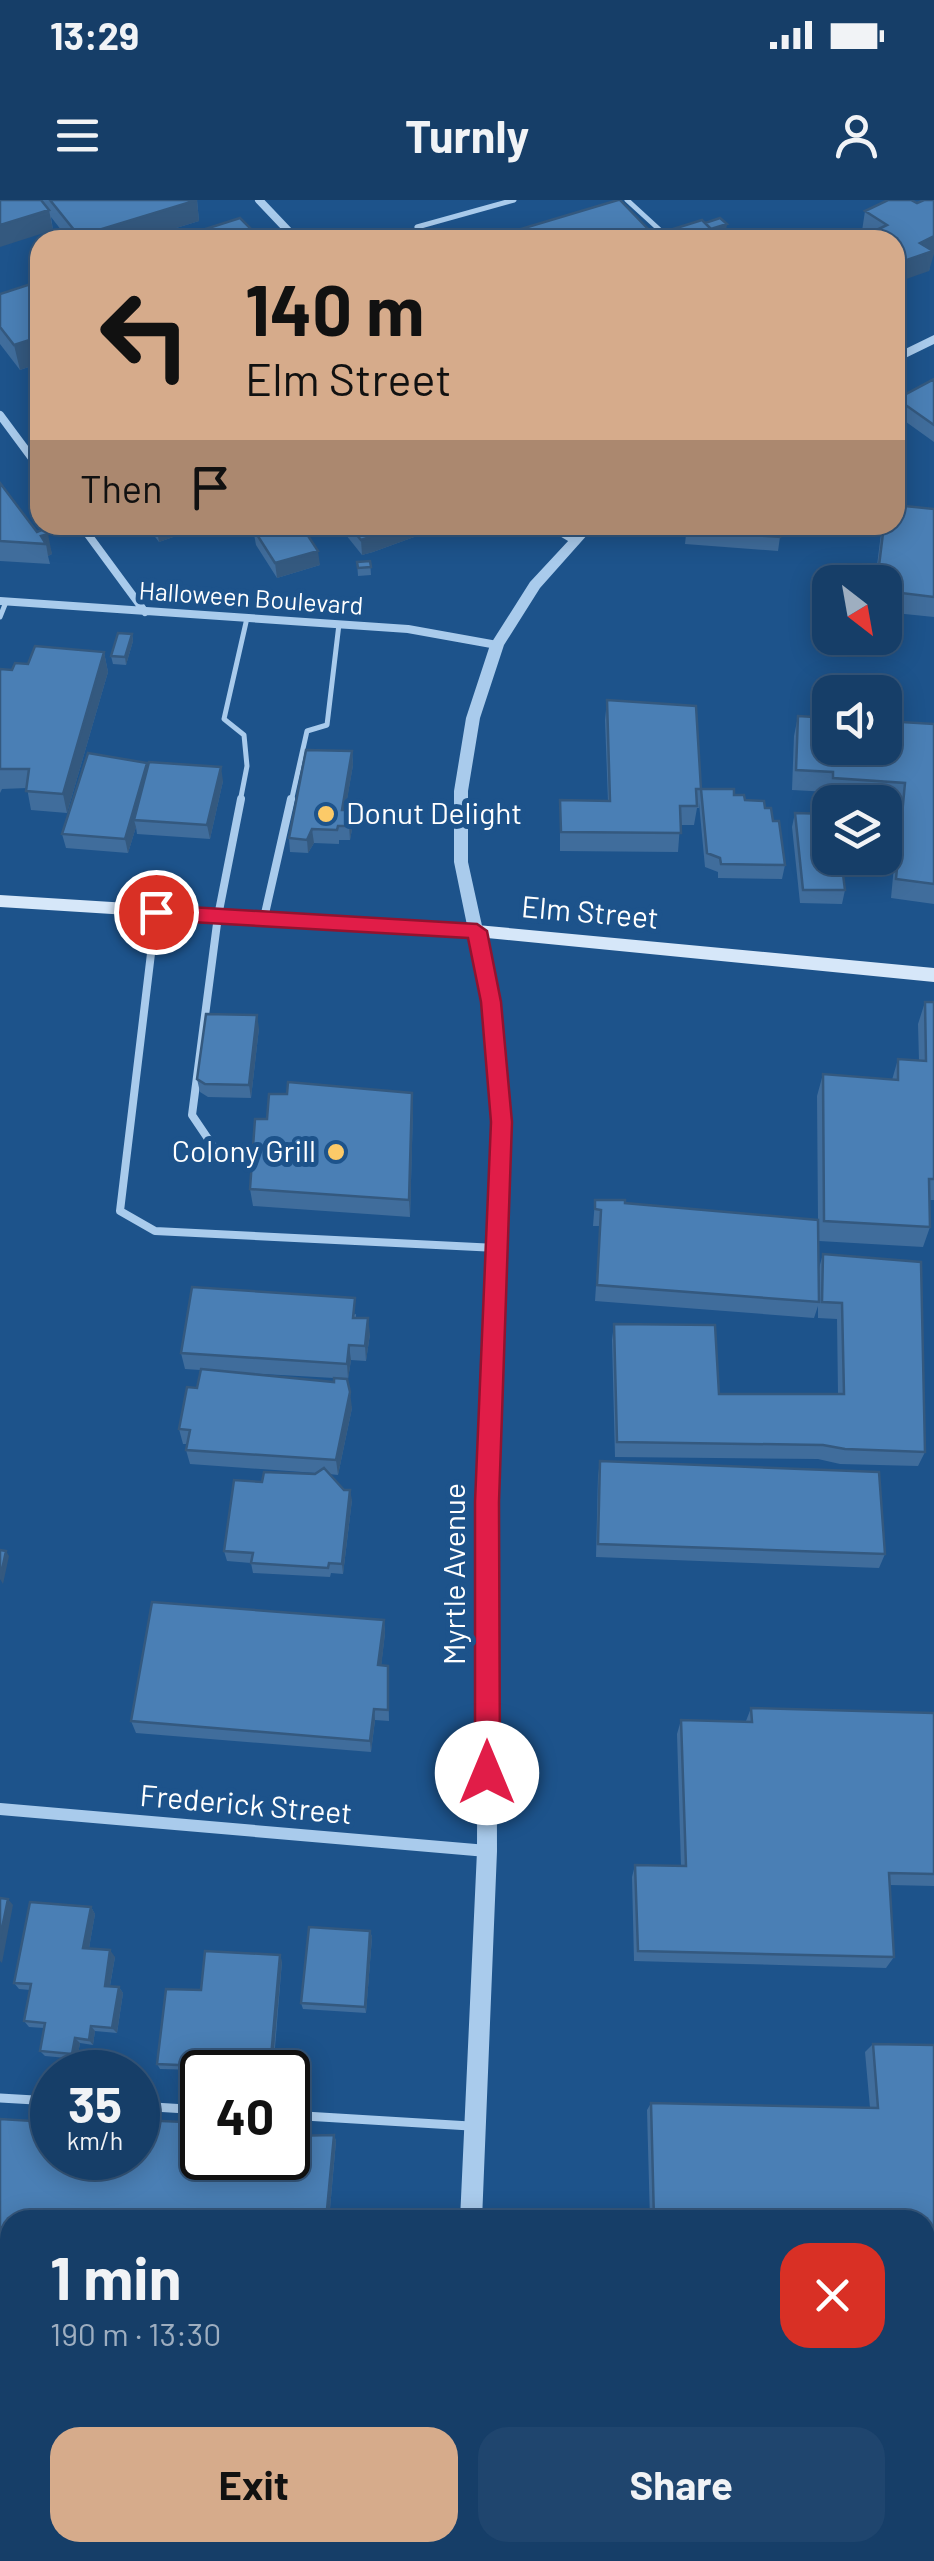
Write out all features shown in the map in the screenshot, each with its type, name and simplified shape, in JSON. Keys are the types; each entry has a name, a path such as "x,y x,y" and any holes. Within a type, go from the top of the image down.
{"main road":[{"name":"Elm Street","path":"0,901 477,931 934,975"}],"street":[{"path":"260,200 288,230"},
{"path":"905,353 934,339"},
{"path":"0,415 30,456"},
{"path":"88,535 146,612"},
{"path":"566,535 576,541"},
{"name":"Myrtle Avenue","path":"470,2210 487,1850 487,1502 502,1122 491,1002 461,862 461,791 473,718 497,645 535,586 581,535"},
{"name":"Halloween Boulevard","path":"3,602 408,629 497,645"},
{"name":"Frederick Street","path":"0,1809 487,1850"}],"lane":[{"path":"419,230 416,227 514,200"},
{"path":"627,200 660,230"},
{"path":"0,617 3,602"},
{"path":"219,1156 192,1114 218,916 247,766 244,735 224,720 247,618"},
{"path":"264,918 307,731 327,724 339,624"},
{"path":"156,912 120,1212 155,1231 497,1248"},
{"path":"0,2098 30,2100"},
{"path":"310,2116 474,2126"}],"building":[{"path":"0,200 41,200 49,210 0,225"},
{"path":"50,200 197,200 99,230 74,230"},
{"path":"620,200 649,230 518,230"},
{"path":"888,200 934,200 934,236 920,243 933,251 905,261 905,230 877,230 887,225 865,211"},
{"path":"240,218 252,230 202,230"},
{"path":"720,218 727,224 711,229 705,223"},
{"path":"702,220 712,230 670,230"},
{"path":"30,284 30,340 14,345 0,327 0,294"},
{"path":"934,379 934,425 905,405 905,395"},
{"path":"0,483 30,523 30,535 44,535 41,536 46,544 0,541"},
{"path":"905,506 934,509 934,597 902,593 902,565 879,565 883,535 905,535"},
{"path":"257,535 308,535 318,551 275,563"},
{"path":"370,561 371,567 358,568 357,562"},
{"path":"118,633 132,634 125,657 111,656"},
{"path":"35,646 104,652 63,794 26,791 29,769 0,769 0,669 12,670 15,663 28,664"},
{"path":"607,700 696,706 701,789 696,789 697,806 680,806 681,833 561,832 560,800 610,801"},
{"path":"798,716 812,717 812,765 902,765 902,722 934,724 934,884 896,879 896,875 902,875 905,783 833,778 833,772 796,770"},
{"path":"306,750 352,751 342,810 352,810 349,826 338,826 337,830 312,829 307,840 289,838"},
{"path":"88,753 147,763 125,839 62,834"},
{"path":"149,762 221,767 207,825 134,820"},
{"path":"701,789 734,789 734,795 744,795 745,800 764,801 765,808 771,808 773,821 779,821 785,865 721,864 720,858 707,853"},
{"path":"795,813 812,813 812,875 843,875 845,890 803,890"},
{"path":"925,1002 934,1002 934,1179 929,1179 930,1227 824,1221 823,1074 898,1080 898,1059 926,1061"},
{"path":"206,1014 257,1015 249,1085 205,1084 197,1079"},
{"path":"288,1082 412,1093 409,1200 250,1189 255,1119 267,1119 269,1094 287,1094"},
{"path":"595,1200 818,1220 819,1302 597,1285 601,1210 595,1209"},
{"path":"823,1254 921,1262 925,1452 823,1445 617,1442 614,1324 715,1325 719,1394 844,1394 842,1303 822,1302"},
{"path":"192,1287 355,1298 353,1318 368,1318 365,1346 349,1345 347,1364 181,1353"},
{"path":"201,1369 334,1382 334,1378 347,1379 350,1392 336,1460 186,1450 190,1430 179,1429 187,1387 197,1388"},
{"path":"600,1461 879,1472 885,1554 598,1544"},
{"path":"324,1468 344,1490 350,1490 342,1564 329,1563 328,1568 251,1563 253,1553 224,1551 234,1480 262,1482 264,1472 315,1474"},
{"path":"0,1550 6,1551 0,1579"},
{"path":"152,1602 384,1620 378,1665 388,1666 388,1710 374,1709 370,1741 131,1721"},
{"path":"751,1708 934,1713 934,1874 889,1873 894,1957 638,1951 635,1865 686,1866 681,1720 752,1722"},
{"path":"0,1898 8,1899 0,1938"},
{"path":"30,1902 91,1907 83,1948 110,1950 105,1986 119,1987 112,2028 91,2026 89,2040 75,2038 73,2050 40,2050 45,2023 24,2021 31,1984 14,1983"},
{"path":"309,1927 370,1931 365,2007 301,2003"},
{"path":"205,1951 280,1955 272,2050 180,2050 180,2065 160,2064 166,1989 201,1990"},
{"path":"873,2044 934,2045 934,2210 654,2210 651,2103 878,2108"},
{"path":"0,2119 30,2121 30,2180 160,2180 160,2121 180,2122 180,2180 310,2180 310,2136 334,2135 327,2210 0,2210"}],"place":[{"name":"Donut Delight","path":"326,814"},
{"name":"Colony Grill","path":"336,1152"}],"route":[{"path":"156,912 477,931 491,1002 502,1122 487,1502 487,1773"}]}
